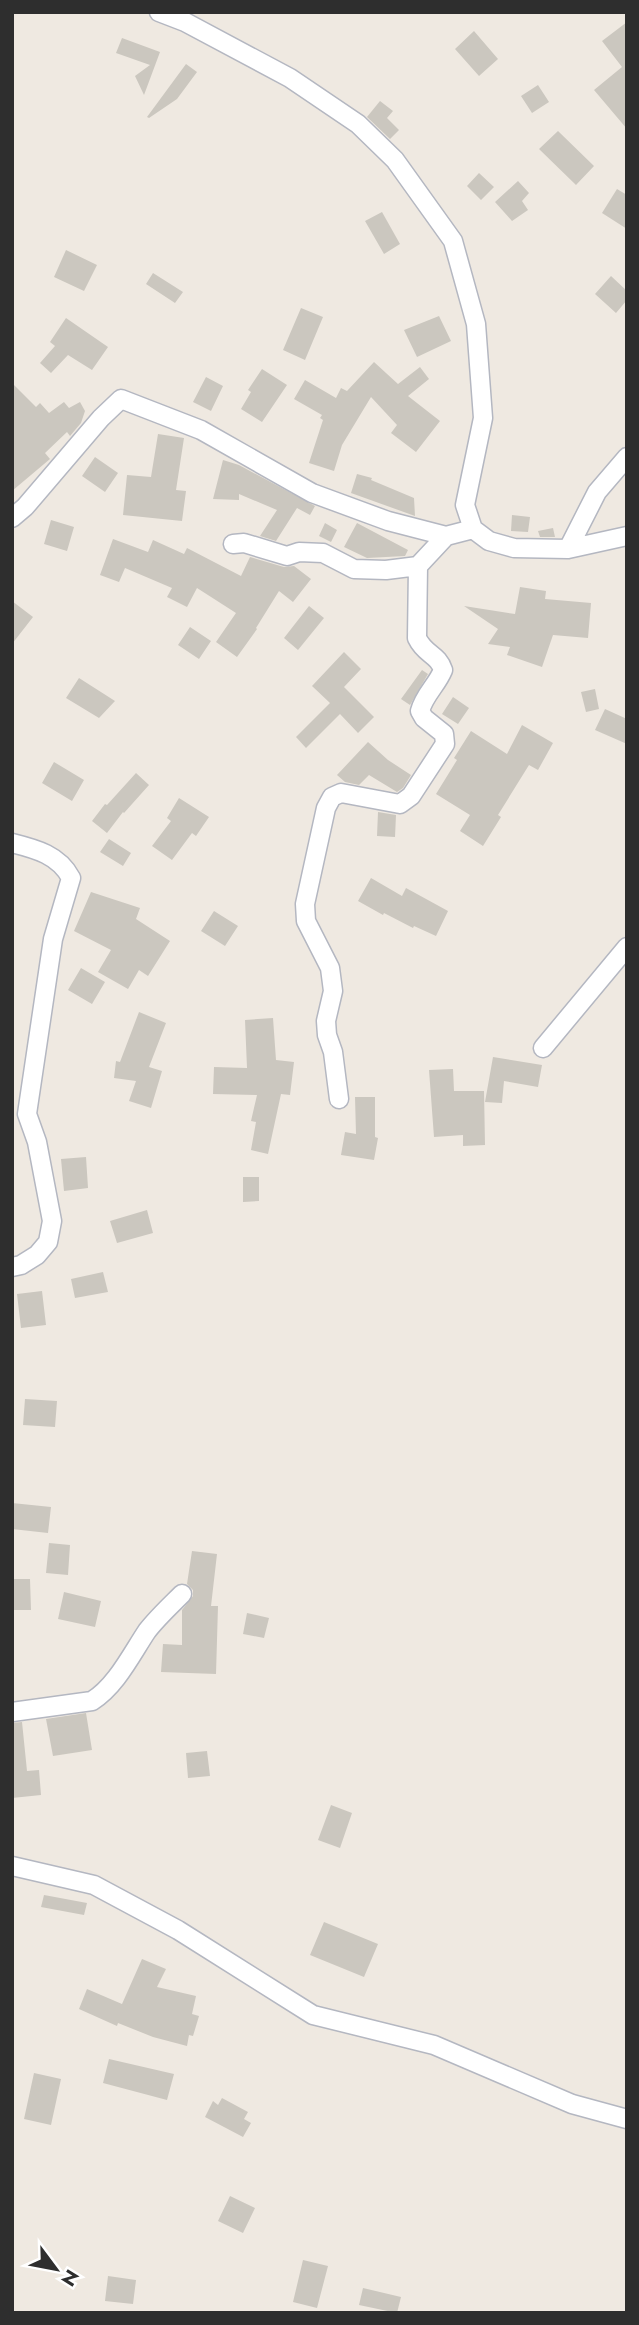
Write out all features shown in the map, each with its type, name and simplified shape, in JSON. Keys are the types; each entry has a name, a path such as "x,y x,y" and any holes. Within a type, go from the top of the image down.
{"street":[{"path":"159,12 185,22 290,78 358,124 395,160 453,241 476,324 483,418 466,505 473,529 489,541 514,548 568,549 627,536"},
{"path":"12,518 121,399 201,430 312,493 388,521 446,537"},
{"path":"568,549 597,492 627,457"},
{"path":"233,544 244,543 287,556 299,552 323,553 354,569 386,570 418,566 446,537 473,529"},
{"path":"339,1099 326,1021 333,991 330,968 306,920 306,904 326,808 332,797 341,793 400,804 411,796 445,744 444,734 420,711 422,701 443,670 440,661 422,648 417,638 418,566"},
{"path":"12,843 32,848 57,860 71,878 53,939 27,1114 37,1142 52,1221 48,1242 37,1255 12,1267"},
{"path":"543,1048 627,947"},
{"path":"12,1712 92,1701 101,1695 149,1629 182,1594"},
{"path":"12,1866 94,1885 178,1930 313,2015 434,2045 572,2104 627,2119"}],"building":[{"path":"627,22 627,129 594,90 622,67 602,41"},
{"path":"474,31 498,59 479,76 455,49"},
{"path":"122,38 160,52 144,95 135,76 150,65 116,53"},
{"path":"186,64 197,72 177,99 147,117"},
{"path":"538,85 549,102 532,113 521,96"},
{"path":"380,101 393,111 387,118 399,130 390,139 367,117"},
{"path":"558,131 594,166 576,185 539,149"},
{"path":"479,173 494,187 481,200 467,186"},
{"path":"518,181 529,193 522,201 528,210 512,221 495,202"},
{"path":"617,189 627,195 627,229 602,213"},
{"path":"382,212 400,244 384,254 365,221"},
{"path":"66,250 97,265 84,291 54,277"},
{"path":"153,273 183,292 175,303 146,284"},
{"path":"611,276 627,291 627,300 616,313 595,294"},
{"path":"301,308 323,317 305,360 283,350"},
{"path":"439,316 451,341 417,357 404,330"},
{"path":"66,318 108,347 92,370 68,355 51,373 40,363 55,346 50,342"},
{"path":"374,362 398,384 420,367 429,379 408,396 440,421 416,452 391,433 397,425 371,397 342,445 334,471 309,463 323,420 320,418 322,415 294,399 305,380 336,398 341,388 347,391"},
{"path":"262,369 287,385 262,422 241,409 251,392 248,390"},
{"path":"206,377 223,386 211,411 193,402"},
{"path":"12,383 36,407 40,403 49,413 64,402 69,408 80,402 85,411 81,423 70,436 67,432 45,453 50,459 12,491"},
{"path":"158,434 184,438 176,490 186,491 182,521 123,515 127,475 151,477"},
{"path":"95,457 118,473 105,492 82,476"},
{"path":"223,460 239,465 315,506 310,515 297,508 276,541 260,536 277,510 239,494 239,500 213,499"},
{"path":"357,474 372,478 371,480 414,498 415,516 351,493"},
{"path":"512,515 530,517 528,532 511,531"},
{"path":"51,520 74,527 67,551 44,544"},
{"path":"325,523 337,530 331,542 319,536"},
{"path":"357,523 408,550 405,556 367,558 344,547"},
{"path":"553,528 555,537 540,537 538,531"},
{"path":"113,539 148,552 153,540 184,554 187,548 241,576 250,557 284,567 294,566 311,579 293,602 279,591 237,657 216,642 236,613 197,588 187,607 167,597 172,588 125,568 119,582 100,575"},
{"path":"520,587 546,591 545,599 591,603 588,638 553,635 542,667 507,655 510,647 488,644 498,629 464,606 515,614"},
{"path":"12,601 33,617 12,644"},
{"path":"309,606 324,618 298,650 284,638"},
{"path":"190,627 211,641 199,659 178,645"},
{"path":"344,652 361,669 344,687 374,717 358,733 340,714 306,748 296,737 330,703 312,686"},
{"path":"422,670 428,674 410,705 401,699"},
{"path":"79,678 115,701 99,718 66,698"},
{"path":"595,689 599,709 586,712 581,692"},
{"path":"453,697 469,708 458,724 442,714"},
{"path":"605,709 627,719 627,744 595,730"},
{"path":"522,725 553,743 538,770 529,765 498,815 501,817 483,846 460,831 470,815 436,794 471,731 507,754"},
{"path":"368,742 388,760 411,775 397,792 369,775 359,785 345,782 337,775"},
{"path":"54,762 84,780 72,801 42,783"},
{"path":"136,773 149,785 107,833 92,821"},
{"path":"179,798 209,817 196,836 192,833 172,860 152,846 171,821 167,818"},
{"path":"378,812 396,815 395,837 377,836"},
{"path":"109,839 131,853 123,866 100,852"},
{"path":"371,878 402,896 406,888 448,911 436,936 384,913 383,915 358,901"},
{"path":"91,892 140,908 136,919 170,941 148,976 139,970 128,989 98,972 111,950 74,931"},
{"path":"214,911 238,926 225,946 201,931"},
{"path":"81,968 105,982 92,1004 68,990"},
{"path":"139,1012 166,1023 149,1067 162,1071 151,1108 129,1101 136,1081 114,1078 116,1061 120,1062"},
{"path":"273,1018 276,1060 294,1062 290,1095 281,1094 268,1154 251,1150 256,1122 251,1121 257,1095 213,1094 214,1067 247,1068 245,1020"},
{"path":"493,1057 542,1065 538,1087 504,1081 502,1103 485,1102"},
{"path":"453,1069 454,1091 484,1091 485,1145 463,1146 463,1135 434,1137 429,1070"},
{"path":"355,1097 375,1097 375,1137 378,1138 374,1160 341,1155 345,1132 356,1134"},
{"path":"86,1157 88,1188 64,1191 61,1159"},
{"path":"243,1177 259,1177 259,1201 243,1202"},
{"path":"147,1210 153,1233 117,1243 110,1221"},
{"path":"103,1272 108,1292 75,1298 71,1279"},
{"path":"42,1291 46,1325 21,1328 17,1294"},
{"path":"25,1399 57,1401 55,1427 23,1425"},
{"path":"12,1503 51,1507 48,1533 12,1529"},
{"path":"49,1543 70,1545 68,1575 46,1573"},
{"path":"192,1551 217,1554 211,1606 218,1606 216,1674 161,1672 163,1644 182,1645 182,1610 193,1596 193,1590 187,1584"},
{"path":"12,1579 30,1579 31,1610 12,1610"},
{"path":"64,1592 101,1601 95,1627 58,1619"},
{"path":"247,1613 269,1618 264,1638 243,1634"},
{"path":"86,1713 92,1750 53,1756 46,1719"},
{"path":"22,1722 27,1771 39,1770 41,1795 12,1798 12,1723"},
{"path":"207,1751 210,1776 188,1778 186,1753"},
{"path":"331,1805 352,1813 340,1848 318,1840"},
{"path":"44,1895 87,1903 84,1915 41,1907"},
{"path":"324,1922 378,1944 364,1977 310,1955"},
{"path":"142,1959 166,1969 157,1987 196,1996 192,2014 199,2016 193,2036 189,2035 187,2046 153,2037 118,2023 117,2026 79,2009 87,1989 122,2004"},
{"path":"109,2059 174,2074 167,2100 103,2083"},
{"path":"34,2073 61,2079 51,2125 24,2119"},
{"path":"222,2098 248,2112 244,2119 251,2123 243,2137 205,2117 213,2101 218,2105"},
{"path":"230,2196 255,2208 243,2233 218,2221"},
{"path":"303,2260 328,2266 317,2308 293,2302"},
{"path":"108,2276 136,2280 133,2304 105,2301"},
{"path":"363,2288 401,2297 397,2313 359,2305"}]}
